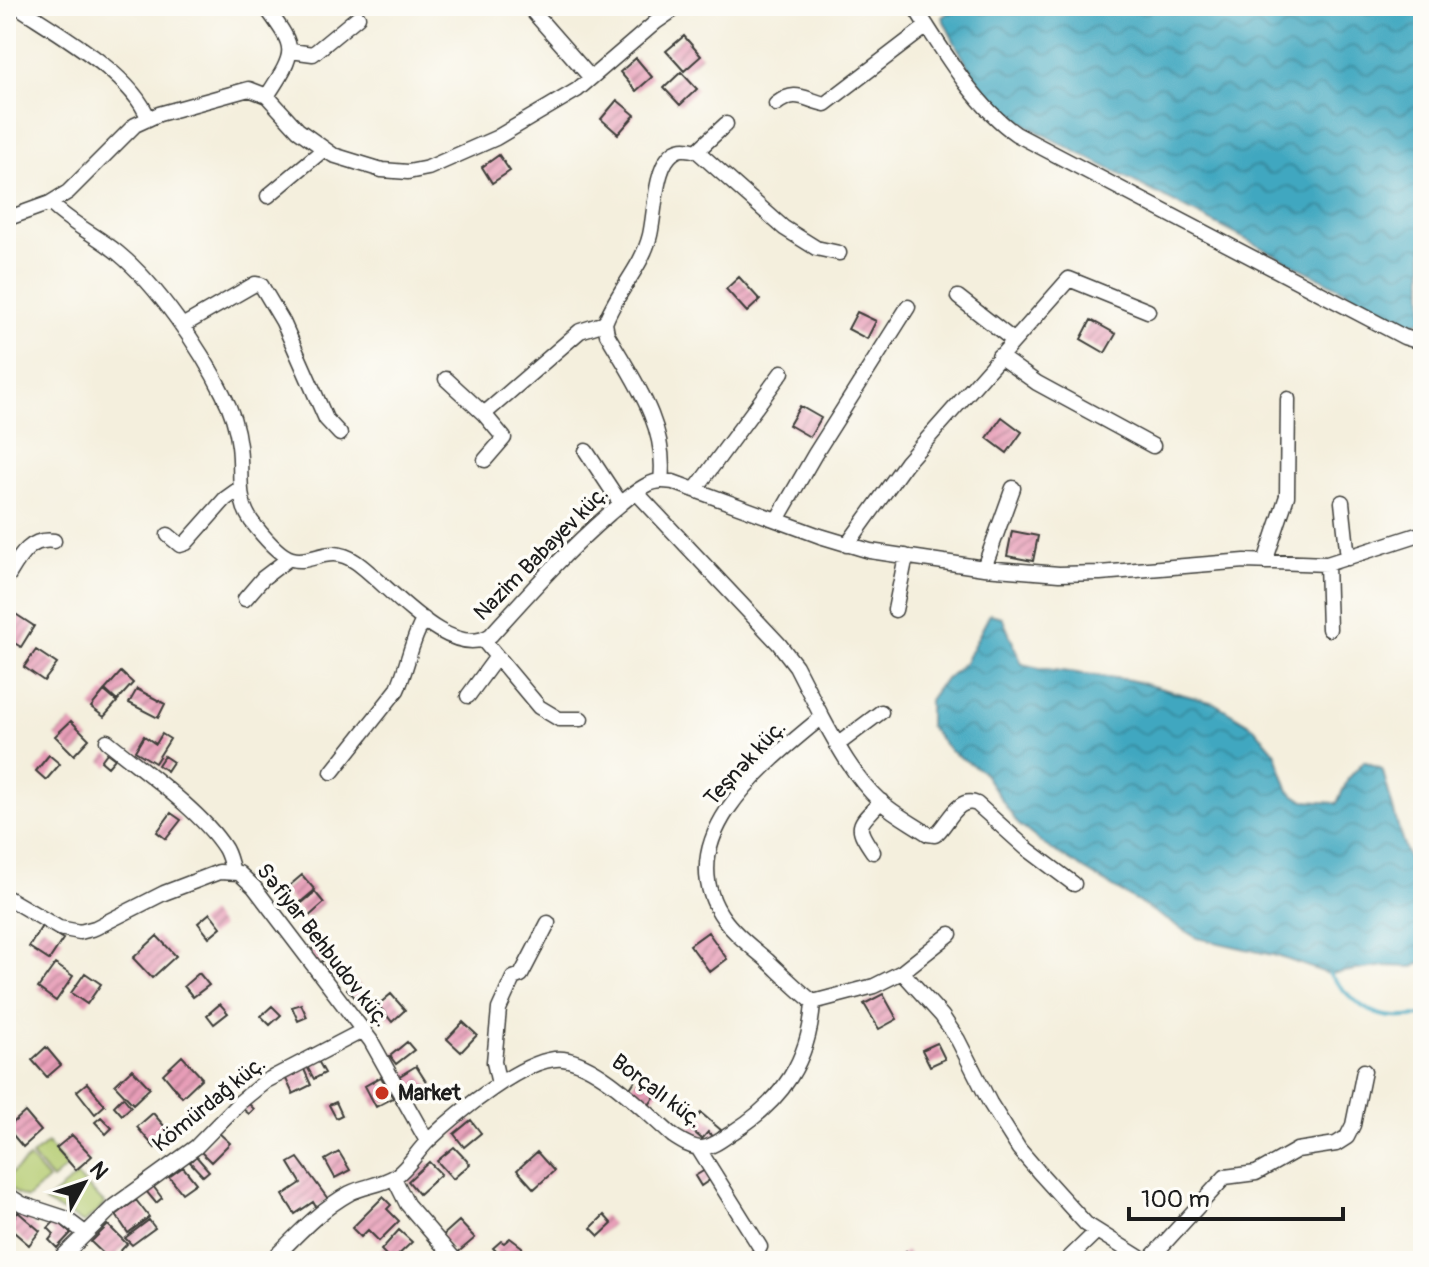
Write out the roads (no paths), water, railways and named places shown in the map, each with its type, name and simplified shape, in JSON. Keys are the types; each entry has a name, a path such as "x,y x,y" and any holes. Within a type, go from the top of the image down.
{"street":[{"path":"17,6 129,86 148,118"},
{"path":"266,6 290,42 291,51 267,96"},
{"path":"528,6 591,78"},
{"path":"7,218 50,203 87,176 135,125 148,118 249,89 267,96 298,130 323,150 382,170 408,172 428,168 496,138 566,97 679,6"},
{"path":"914,6 982,103 998,121 1016,134 1404,337 1414,340 1423,336"},
{"path":"291,51 313,54 358,17"},
{"path":"776,104 794,95 825,104 927,26"},
{"path":"697,151 726,124"},
{"path":"839,253 816,248 784,228 697,151 686,148 677,150 665,163 649,238 605,323 607,334 651,413 662,450 661,480 778,518 847,545 984,568 1086,573 1202,563 1327,564 1423,533"},
{"path":"268,196 323,150"},
{"path":"50,203 131,265 182,326 228,403 239,445 239,489 244,507 255,527 288,559 263,578 245,599"},
{"path":"847,545 906,463 1069,279 1148,311"},
{"path":"182,326 255,284 261,285 283,322 326,419 332,429 340,434"},
{"path":"958,297 1013,340"},
{"path":"778,518 908,307"},
{"path":"484,414 580,331 605,323"},
{"path":"999,356 1037,383 1153,446"},
{"path":"695,490 782,372"},
{"path":"446,379 484,414 504,438 485,460"},
{"path":"1265,562 1287,496 1288,399"},
{"path":"586,451 621,504"},
{"name":"Nazim Babayev küç.","path":"288,559 334,553 354,560 424,619 454,639 469,643 483,640 581,540 621,504 649,484 661,480"},
{"path":"984,568 1013,488"},
{"path":"168,535 180,545 186,543 225,499 239,489"},
{"path":"636,492 758,618 779,644 796,666 837,745 881,801 928,834 935,835 963,802 969,800 1074,884"},
{"path":"1342,502 1348,558"},
{"path":"6,579 26,548 44,540 54,541"},
{"path":"895,610 906,556"},
{"path":"1327,564 1329,629"},
{"path":"332,772 397,690 410,647 424,619"},
{"path":"483,640 539,707 559,719 581,719"},
{"path":"468,696 496,658"},
{"path":"837,745 881,712"},
{"name":"Teşnək küç.","path":"813,1002 735,933 714,900 705,874 712,840 729,806 786,746 822,717"},
{"path":"107,741 209,829 227,852 233,871"},
{"path":"873,852 859,832 859,826 881,801"},
{"name":"Səfiyar Behbudov küç.","path":"6,897 59,928 80,932 95,928 164,893 219,872 233,871 242,875 364,1030 427,1141"},
{"path":"499,1084 494,1062 499,1009 513,978 521,975 548,923"},
{"path":"813,1002 874,986 902,972 950,934"},
{"path":"902,972 942,1016 958,1040 990,1103 1019,1149 1074,1213 1096,1232 1146,1261 1225,1177 1256,1173 1297,1150 1336,1144 1347,1137 1353,1125 1364,1071"},
{"name":"Borçalı küç.","path":"394,1178 427,1141 499,1084 547,1061 568,1060 598,1074 673,1136 698,1148 715,1143 756,1118 781,1092 808,1041 813,1002"},
{"name":"Kömürdağ küç.","path":"58,1261 135,1190 196,1147 240,1102 266,1081 364,1030"},
{"path":"698,1148 760,1247"},
{"path":"271,1261 316,1216 338,1200 354,1191 394,1178 407,1204 456,1261"},
{"path":"6,1194 22,1204 65,1218 85,1233"},
{"path":"1066,1261 1096,1232"}],"water":[{"path":"957,6 1415,6 1423,19 1423,320 1409,324 1020,120 980,83 961,54 942,17"},
{"path":"990,614 1002,617 1022,664 1130,680 1214,703 1254,727 1275,752 1289,791 1304,801 1337,803 1348,779 1364,761 1382,769 1405,848 1423,882 1423,962 1413,967 1385,966 1329,974 1277,956 1197,938 1046,846 1018,824 982,771 950,751 929,726 929,700 965,662"}],"waterway":[{"path":"1329,974 1370,1011 1393,1017 1423,1015"}],"place":[{"name":"Market","path":"382,1093"}]}
